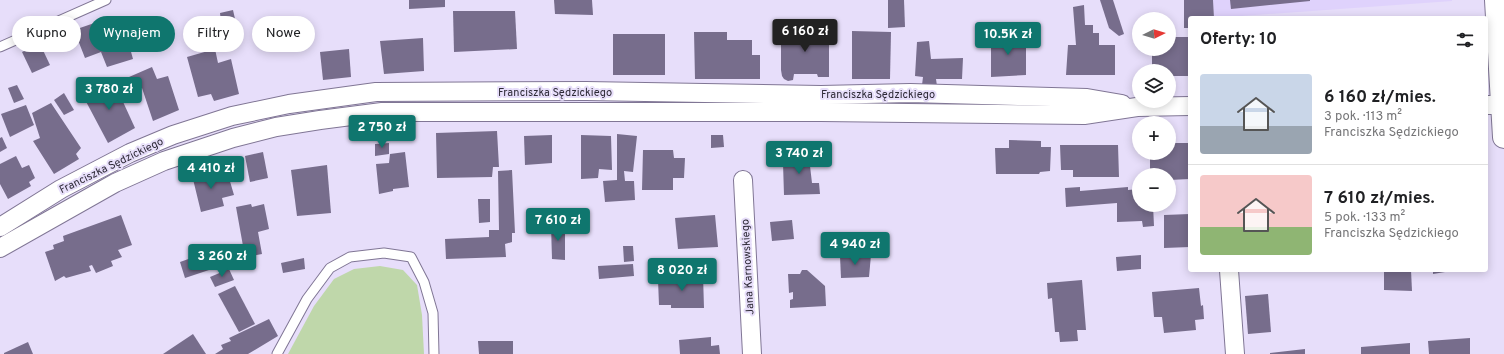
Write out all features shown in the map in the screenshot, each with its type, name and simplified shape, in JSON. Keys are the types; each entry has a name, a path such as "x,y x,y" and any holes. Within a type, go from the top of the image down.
{"street":[{"path":"1496,0 1494,105 1504,137"},
{"name":"Franciszka Sędzickiego","path":"0,227 61,190 130,153 173,135 232,116 282,105 376,92 586,91 821,95 910,94 1087,98 1132,106"},
{"name":"Franciszka Sędzickiego","path":"1176,106 1188,106"},
{"name":"Franciszka Sędzickiego","path":"0,248 115,183 164,161 276,127 382,112 821,112 1084,115 1132,108"},
{"name":"Jana Karnowskiego","path":"743,180 752,354"},
{"path":"1229,272 1235,354"}],"lane":[{"path":"0,47 106,0"},
{"path":"277,354 311,293 330,268 350,257 384,253 411,257 424,282 433,313 434,354"}],"shaded area":[{"path":"1213,0 1452,0 1242,16 1214,16"}],"green space":[{"path":"380,266 403,270 417,285 422,315 424,354 288,354 314,306 334,279 354,269"}],"building":[{"path":"409,0 445,0 445,7 409,9"},
{"path":"554,0 592,0 593,15 555,14"},
{"path":"888,0 904,0 905,27 888,28"},
{"path":"1100,0 1113,0 1124,34 1119,36 1109,28"},
{"path":"1184,0 1213,0 1214,16 1188,16 1188,28 1184,28"},
{"path":"1230,0 1310,0 1310,1 1231,9"},
{"path":"1084,5 1085,25 1093,25 1093,33 1099,33 1099,45 1115,45 1115,75 1066,75 1068,45 1076,45 1073,7"},
{"path":"233,10 234,16 220,16 220,13"},
{"path":"453,11 515,11 517,49 454,52"},
{"path":"89,25 89,52 101,52 85,58 81,48 81,28"},
{"path":"829,30 829,77 818,77 817,74 794,74 793,80 788,81 784,79 781,70 781,31"},
{"path":"852,31 891,32 890,79 852,79"},
{"path":"694,32 727,32 727,40 752,40 752,55 760,55 760,79 695,79"},
{"path":"613,34 665,34 665,75 613,75"},
{"path":"1026,35 1026,75 991,77 991,36"},
{"path":"1176,37 1188,37 1188,76 1176,76 1176,64 1152,64 1152,56 1176,56"},
{"path":"423,38 424,71 384,74 380,41"},
{"path":"929,41 931,59 963,58 962,79 936,79 937,86 922,85 923,77 915,76 917,42"},
{"path":"349,49 351,77 323,80 320,52"},
{"path":"22,52 44,52 50,65 32,73"},
{"path":"101,52 131,52 133,59 107,67"},
{"path":"204,52 216,52 218,63 231,59 239,94 214,101 211,94 198,97 187,57"},
{"path":"152,67 157,79 168,76 179,110 153,121 142,88 134,91 129,77"},
{"path":"113,80 135,128 108,143 82,94"},
{"path":"17,85 24,99 14,103 8,88"},
{"path":"64,93 74,110 64,115 54,100"},
{"path":"51,103 81,148 76,154 79,159 54,174 33,141 40,138 32,113"},
{"path":"26,105 34,125 10,137 1,114"},
{"path":"497,131 499,167 493,167 492,177 437,178 436,133"},
{"path":"617,134 637,136 633,172 624,171 625,181 634,181 635,200 605,202 603,181 617,180"},
{"path":"552,135 552,163 525,165 524,136"},
{"path":"581,135 611,136 612,170 599,169 598,178 581,179"},
{"path":"711,135 723,135 724,147 711,148"},
{"path":"2,137 7,148 0,152 0,138"},
{"path":"1009,140 1041,141 1041,147 1051,147 1050,171 1040,172 1039,174 996,174 995,148 1009,148"},
{"path":"389,143 389,154 375,156 375,144"},
{"path":"1176,143 1188,143 1188,179 1176,180 1176,168 1150,168 1150,160 1176,160"},
{"path":"1060,145 1118,145 1119,177 1073,177 1073,170 1061,170"},
{"path":"808,149 812,183 819,183 820,194 784,195 783,163 791,162 790,150"},
{"path":"643,150 673,150 674,158 685,158 684,178 673,178 673,190 642,190"},
{"path":"263,152 268,178 250,182 245,156"},
{"path":"405,152 409,187 393,189 393,191 379,194 376,164 389,163 390,154"},
{"path":"16,156 22,168 29,165 35,178 29,182 31,186 8,199 0,184 0,164"},
{"path":"327,165 331,213 297,216 291,170"},
{"path":"214,168 218,180 229,178 234,195 222,198 224,206 201,212 192,175"},
{"path":"512,170 515,233 512,233 512,242 505,244 506,257 446,259 445,239 489,237 489,230 499,230 498,171"},
{"path":"1080,187 1080,191 1128,187 1128,190 1132,190 1132,212 1153,212 1154,226 1143,227 1142,221 1117,222 1117,203 1066,207 1065,188"},
{"path":"478,199 490,199 490,222 479,223"},
{"path":"251,204 252,207 264,204 269,229 258,232 262,254 245,257 236,207"},
{"path":"1188,214 1188,247 1164,248 1164,215"},
{"path":"121,215 132,245 118,250 122,257 111,261 113,266 96,273 92,265 89,266 91,271 66,278 64,276 55,281 45,252 54,249 53,245 64,241 63,236"},
{"path":"715,215 718,247 678,249 675,218"},
{"path":"792,220 794,239 772,241 770,222"},
{"path":"551,225 565,226 565,260 552,259"},
{"path":"623,246 633,246 634,261 624,262"},
{"path":"213,255 218,267 185,278 180,262 194,257 196,260"},
{"path":"871,255 869,277 841,278 840,256"},
{"path":"1141,255 1141,269 1117,271 1116,257"},
{"path":"304,258 305,269 283,273 281,263"},
{"path":"633,264 634,276 599,279 598,266"},
{"path":"229,269 234,280 215,287 210,277"},
{"path":"802,270 807,270 825,286 826,306 790,308 790,300 793,299 793,292 789,293 788,274 800,274"},
{"path":"1384,272 1411,272 1412,291 1384,290"},
{"path":"1433,272 1445,272 1433,274"},
{"path":"671,275 703,275 704,308 671,308 671,305 659,305 658,280 666,279 666,283 671,283"},
{"path":"1082,280 1086,330 1077,330 1078,341 1060,342 1059,332 1055,332 1052,298 1048,299 1047,283"},
{"path":"235,286 255,324 239,332 218,294"},
{"path":"1199,288 1201,306 1203,305 1204,319 1195,320 1196,330 1164,333 1162,317 1154,317 1152,292"},
{"path":"1268,294 1271,332 1248,334 1245,296"},
{"path":"269,319 278,336 248,354 215,354 223,349 221,345 231,341 229,338"},
{"path":"193,334 206,354 163,354"},
{"path":"711,337 711,346 719,345 720,354 680,354 679,340"},
{"path":"1470,338 1470,354 1429,354 1428,341"},
{"path":"478,341 513,341 513,354 479,354"},
{"path":"28,342 33,354 4,354 4,353"},
{"path":"1410,343 1410,354 1361,354 1361,347"},
{"path":"1305,349 1305,354 1270,354 1270,353"}]}
